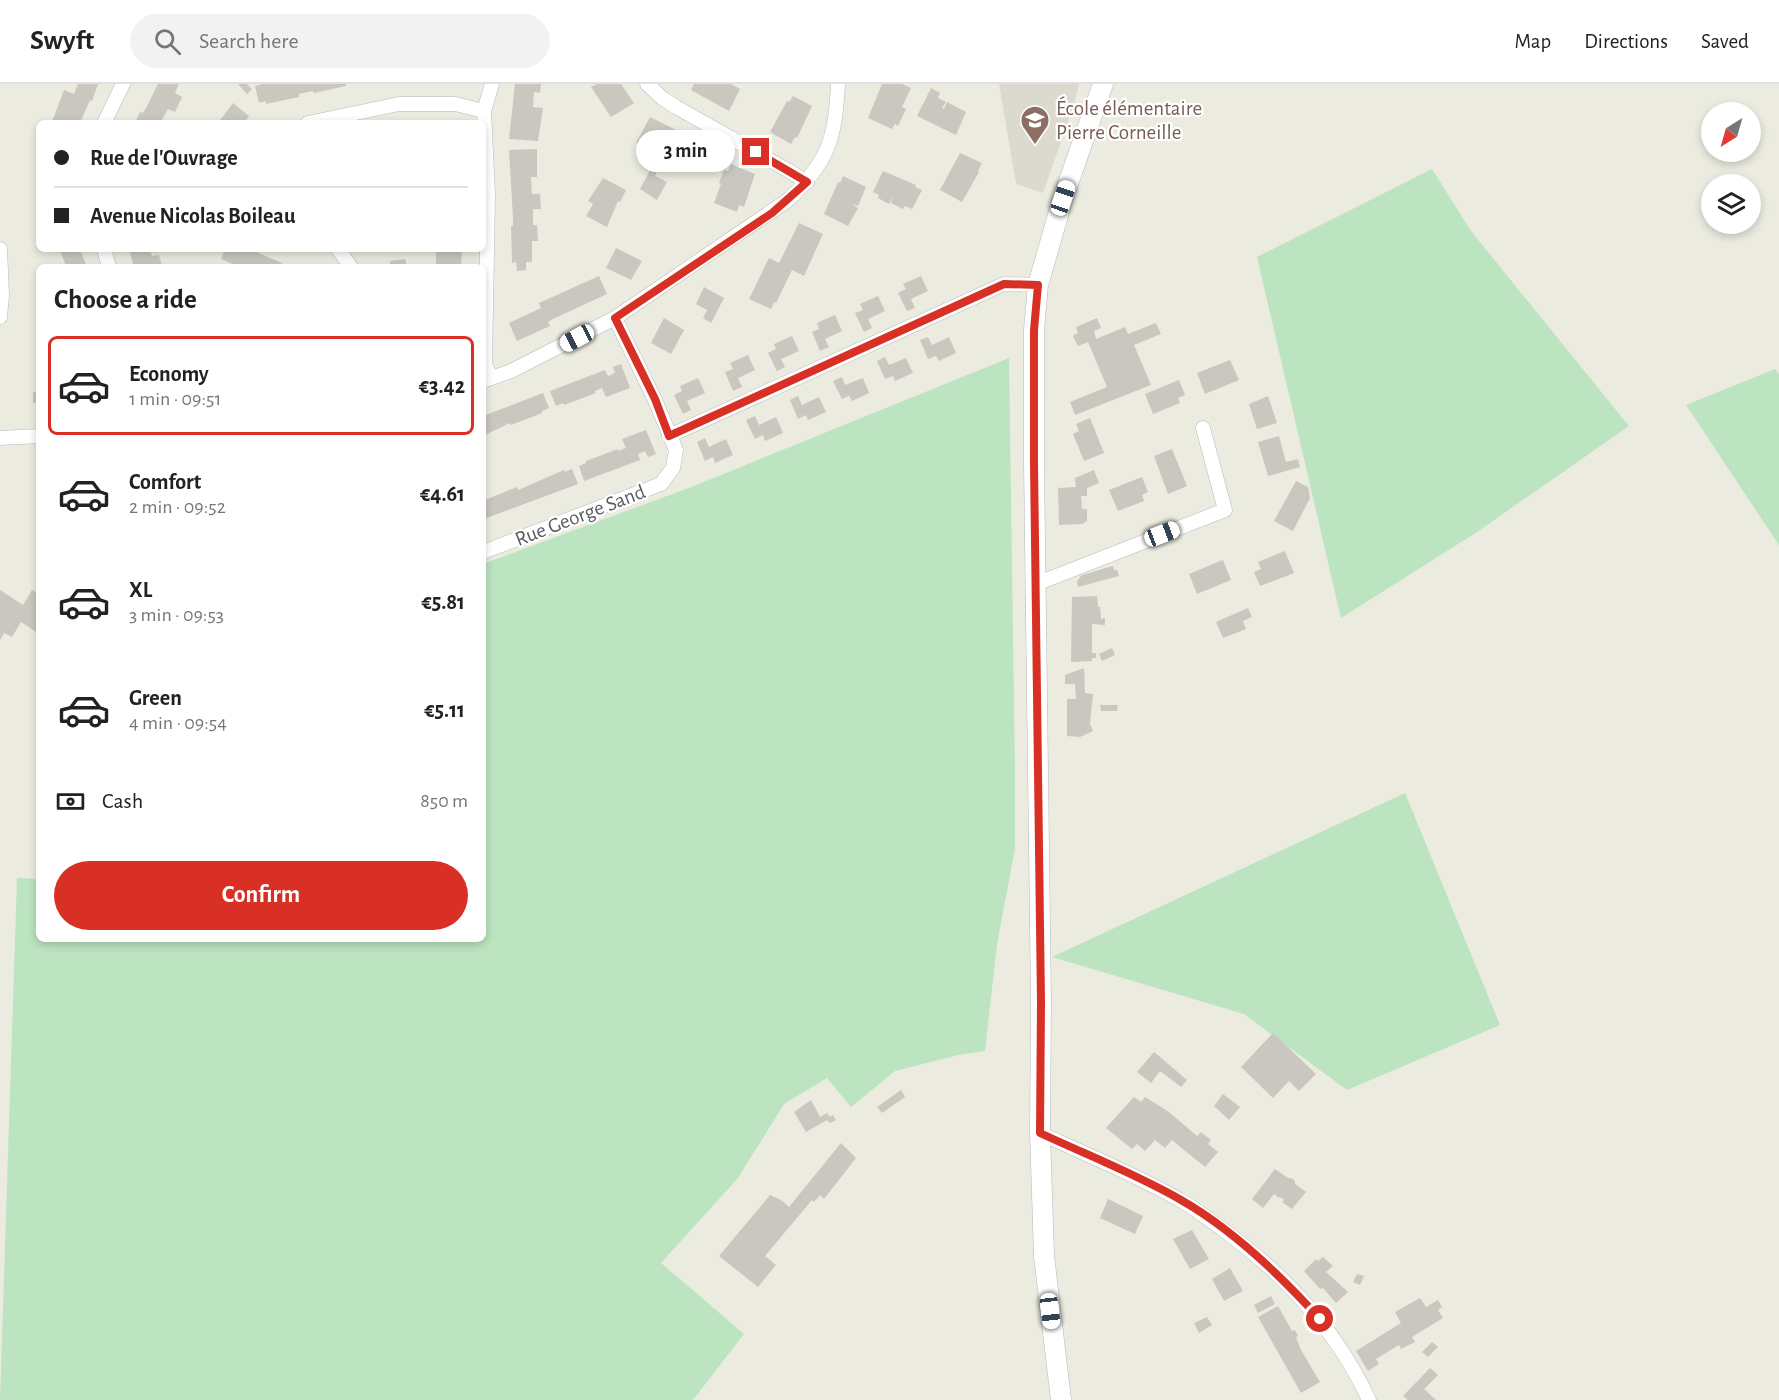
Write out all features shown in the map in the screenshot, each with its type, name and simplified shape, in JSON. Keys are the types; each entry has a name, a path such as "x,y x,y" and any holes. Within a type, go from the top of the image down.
{"street":[{"path":"105,120 123,84"},
{"path":"484,120 484,111 492,84"},
{"path":"647,84 662,98 807,182"},
{"path":"487,380 511,371 615,318 772,213 807,182 823,159 836,118 838,84"},
{"path":"1061,1400 1044,1256 1040,1133 1041,1002 1034,330 1038,285 1063,198 1102,84"},
{"path":"322,120 399,104 455,104 484,111"},
{"path":"486,153 488,195 486,308"},
{"path":"0,249 2,295 0,317"},
{"path":"669,436 1004,284 1038,285"},
{"name":"Rue George Sand","path":"486,551 661,484 673,468 676,450 655,399 615,318"},
{"path":"1036,584 1225,510 1203,429"},
{"path":"0,438 36,436"},
{"path":"1040,1133 1137,1177 1183,1201 1239,1241 1274,1271 1320,1319 1348,1359 1369,1400"}],"shaded area":[{"name":"École élémentaire Pierre Corneille","path":"999,84 1079,84 1043,193 1016,184"}],"green space":[{"path":"1432,169 1471,231 1629,426 1477,532 1341,618 1257,257"},
{"path":"1009,358 1015,849 997,944 985,1051 958,1055 895,1071 851,1107 827,1078 784,1104 738,1178 661,1263 744,1334 693,1400 0,1400 17,878 36,879 36,942 486,942 486,563 694,486"},
{"path":"1775,369 1779,374 1779,545 1686,405"},
{"path":"1405,793 1500,1025 1347,1090 1244,1014 1052,957"}],"building":[{"path":"78,84 98,84 81,120 53,120 64,90 74,94"},
{"path":"158,84 179,84 175,93 182,97 175,112 168,109 162,120 136,120 140,112 143,113"},
{"path":"238,84 247,84 252,89 247,94"},
{"path":"262,84 346,84 346,86 299,94 299,97 266,104 266,101 259,103 255,86"},
{"path":"515,84 541,84 540,93 534,92 533,107 543,108 538,141 509,139"},
{"path":"597,84 621,84 634,103 611,117 591,87"},
{"path":"694,84 731,84 740,89 729,111 691,90"},
{"path":"882,84 902,84 911,88 902,107 906,109 898,126 895,124 892,129 868,118"},
{"path":"931,88 940,93 938,98 946,102 942,108 944,109 947,102 966,112 956,135 917,116"},
{"path":"793,96 812,106 797,138 795,137 791,144 770,132 787,101 789,102"},
{"path":"233,103 249,116 246,120 220,120"},
{"path":"650,117 689,138 678,159 670,155 668,159 636,143"},
{"path":"537,149 537,177 531,177 532,194 540,194 541,209 533,209 533,225 537,225 538,241 532,241 532,262 526,262 526,270 517,271 516,262 512,263 511,226 513,226 513,218 509,150"},
{"path":"960,153 982,163 962,202 940,190"},
{"path":"731,164 755,174 744,207 739,205 737,212 714,203 724,170 728,171"},
{"path":"651,169 657,172 655,176 667,182 657,200 640,189"},
{"path":"883,171 916,185 915,187 922,190 912,209 905,206 903,209 891,203 893,196 889,204 873,192"},
{"path":"843,176 866,187 858,206 852,204 858,208 848,226 824,214"},
{"path":"603,178 626,190 620,202 618,201 607,227 586,216 593,204 588,201"},
{"path":"799,223 823,234 804,276 792,270 771,309 749,299 769,258 779,263"},
{"path":"616,248 642,261 631,280 606,268"},
{"path":"61,252 81,252 86,264 65,264"},
{"path":"130,252 151,252 152,256 159,255 161,264 133,264"},
{"path":"224,252 256,252 282,263 233,264 221,259"},
{"path":"436,252 462,252 461,264 436,264"},
{"path":"405,259 406,264 390,264 390,261"},
{"path":"599,276 607,294 553,319 548,322 550,326 517,341 509,323 541,308 539,303"},
{"path":"921,276 928,291 911,299 915,308 907,311 898,293 906,289 903,284"},
{"path":"704,287 724,298 711,323 703,318 707,310 696,304"},
{"path":"878,296 885,311 868,319 872,328 864,332 855,313 863,310 860,304"},
{"path":"835,315 842,331 825,339 829,347 820,351 812,332 819,329 817,323"},
{"path":"664,318 684,330 671,354 651,343"},
{"path":"1097,318 1101,328 1094,331 1096,339 1125,327 1128,334 1156,323 1161,334 1134,345 1151,385 1075,415 1070,402 1107,387 1088,342 1078,346 1073,336 1078,333 1076,327"},
{"path":"792,336 799,351 781,359 785,367 777,371 768,353 776,349 774,344"},
{"path":"928,337 932,345 949,337 956,353 939,361 936,356 928,359 920,340"},
{"path":"748,355 755,370 738,378 742,387 733,391 725,372 733,369 730,363"},
{"path":"885,357 889,365 906,358 913,373 895,381 893,376 885,379 877,361"},
{"path":"1230,360 1239,380 1205,394 1197,373"},
{"path":"621,364 630,388 606,397 602,388 595,391 596,393 556,406 550,391 605,370 608,376 615,373 613,367"},
{"path":"842,377 845,385 863,378 869,393 852,401 849,396 842,399 833,381"},
{"path":"698,378 705,393 687,401 691,410 683,414 674,395 682,391 680,386"},
{"path":"1179,380 1185,395 1178,398 1180,403 1153,414 1145,394"},
{"path":"33,392 36,392 36,403 33,403"},
{"path":"543,393 549,408 542,413 511,425 510,423 486,435 486,415"},
{"path":"798,396 802,405 819,397 826,412 808,420 806,415 798,419 790,400"},
{"path":"1268,396 1277,423 1257,429 1249,404"},
{"path":"755,416 759,425 776,417 783,433 765,441 763,435 755,439 746,420"},
{"path":"1090,418 1104,453 1084,461 1073,434 1079,431 1076,424"},
{"path":"646,430 656,454 648,457 645,451 638,454 640,460 584,481 579,466 586,461 626,448 622,439"},
{"path":"1279,436 1286,462 1298,459 1300,467 1268,476 1258,442"},
{"path":"705,438 709,447 726,439 733,455 715,463 713,457 705,461 697,442"},
{"path":"1172,449 1187,486 1168,494 1154,456"},
{"path":"572,469 578,484 486,518 486,500 517,487 518,490 564,470 565,472"},
{"path":"1094,470 1099,483 1087,488 1087,496 1081,496 1082,509 1087,509 1087,521 1082,524 1059,525 1058,488 1076,487 1075,478"},
{"path":"1142,477 1148,492 1142,495 1144,501 1118,511 1109,490"},
{"path":"1296,481 1308,487 1310,498 1293,531 1274,521"},
{"path":"1285,551 1294,573 1260,586 1254,572 1261,569 1258,562"},
{"path":"1223,560 1231,580 1197,594 1189,574"},
{"path":"1113,566 1119,576 1078,587 1077,581 1082,575"},
{"path":"0,590 23,605 32,590 36,592 36,632 21,622 12,637 4,633 0,640"},
{"path":"1097,596 1101,619 1105,618 1105,625 1092,624 1092,653 1096,653 1096,658 1092,658 1092,661 1071,662 1072,597"},
{"path":"1248,608 1252,617 1243,621 1246,629 1223,638 1216,622"},
{"path":"1112,648 1115,655 1102,661 1099,654"},
{"path":"1084,668 1085,693 1093,694 1090,724 1093,731 1080,737 1067,736 1067,699 1076,699 1075,684 1065,684 1065,675"},
{"path":"1100,705 1118,705 1117,711 1101,711"},
{"path":"1273,1033 1316,1074 1299,1091 1289,1081 1273,1098 1241,1067"},
{"path":"1154,1052 1187,1080 1181,1087 1160,1071 1151,1083 1137,1072"},
{"path":"901,1090 905,1097 882,1113 877,1107"},
{"path":"1223,1094 1240,1107 1229,1120 1214,1106"},
{"path":"1134,1097 1141,1102 1145,1097 1169,1112 1197,1136 1201,1132 1211,1140 1208,1144 1218,1152 1205,1167 1172,1140 1165,1148 1155,1140 1145,1151 1137,1144 1132,1149 1106,1128"},
{"path":"811,1100 820,1117 827,1113 830,1117 833,1115 836,1120 830,1123 827,1120 806,1132 794,1112"},
{"path":"841,1143 856,1158 824,1199 820,1195 814,1202 812,1200 765,1256 776,1265 758,1287 719,1256 770,1195 789,1207"},
{"path":"1275,1169 1291,1178 1306,1192 1292,1209 1274,1194 1263,1208 1252,1199"},
{"path":"1108,1199 1143,1216 1135,1234 1100,1218"},
{"path":"1192,1230 1209,1259 1190,1269 1173,1239"},
{"path":"1323,1257 1333,1266 1326,1272 1348,1292 1336,1303 1304,1271 1316,1259 1318,1261"},
{"path":"1230,1268 1243,1291 1224,1301 1212,1279"},
{"path":"1357,1274 1364,1276 1360,1285 1353,1282"},
{"path":"1271,1296 1275,1304 1258,1313 1254,1305"},
{"path":"1420,1298 1426,1307 1438,1300 1442,1307 1438,1310 1443,1318 1412,1337 1415,1342 1401,1349 1399,1345 1376,1359 1379,1364 1368,1371 1356,1351 1401,1323 1395,1312"},
{"path":"1278,1306 1292,1331 1295,1330 1301,1350 1320,1382 1301,1393 1258,1317"},
{"path":"1207,1317 1212,1325 1199,1333 1194,1323"},
{"path":"1432,1342 1438,1347 1428,1357 1422,1352"},
{"path":"1430,1368 1438,1375 1424,1389 1436,1400 1408,1400 1403,1396"}],"place":[{"name":"École élémentaire Pierre Corneille","path":"1035,146"}],"route":[{"path":"756,152 807,182 772,213 615,318 655,399 669,436 1004,284 1038,285 1034,330 1034,464 1041,1002 1040,1133 1137,1177 1183,1201 1239,1241 1274,1271 1320,1319"}]}
